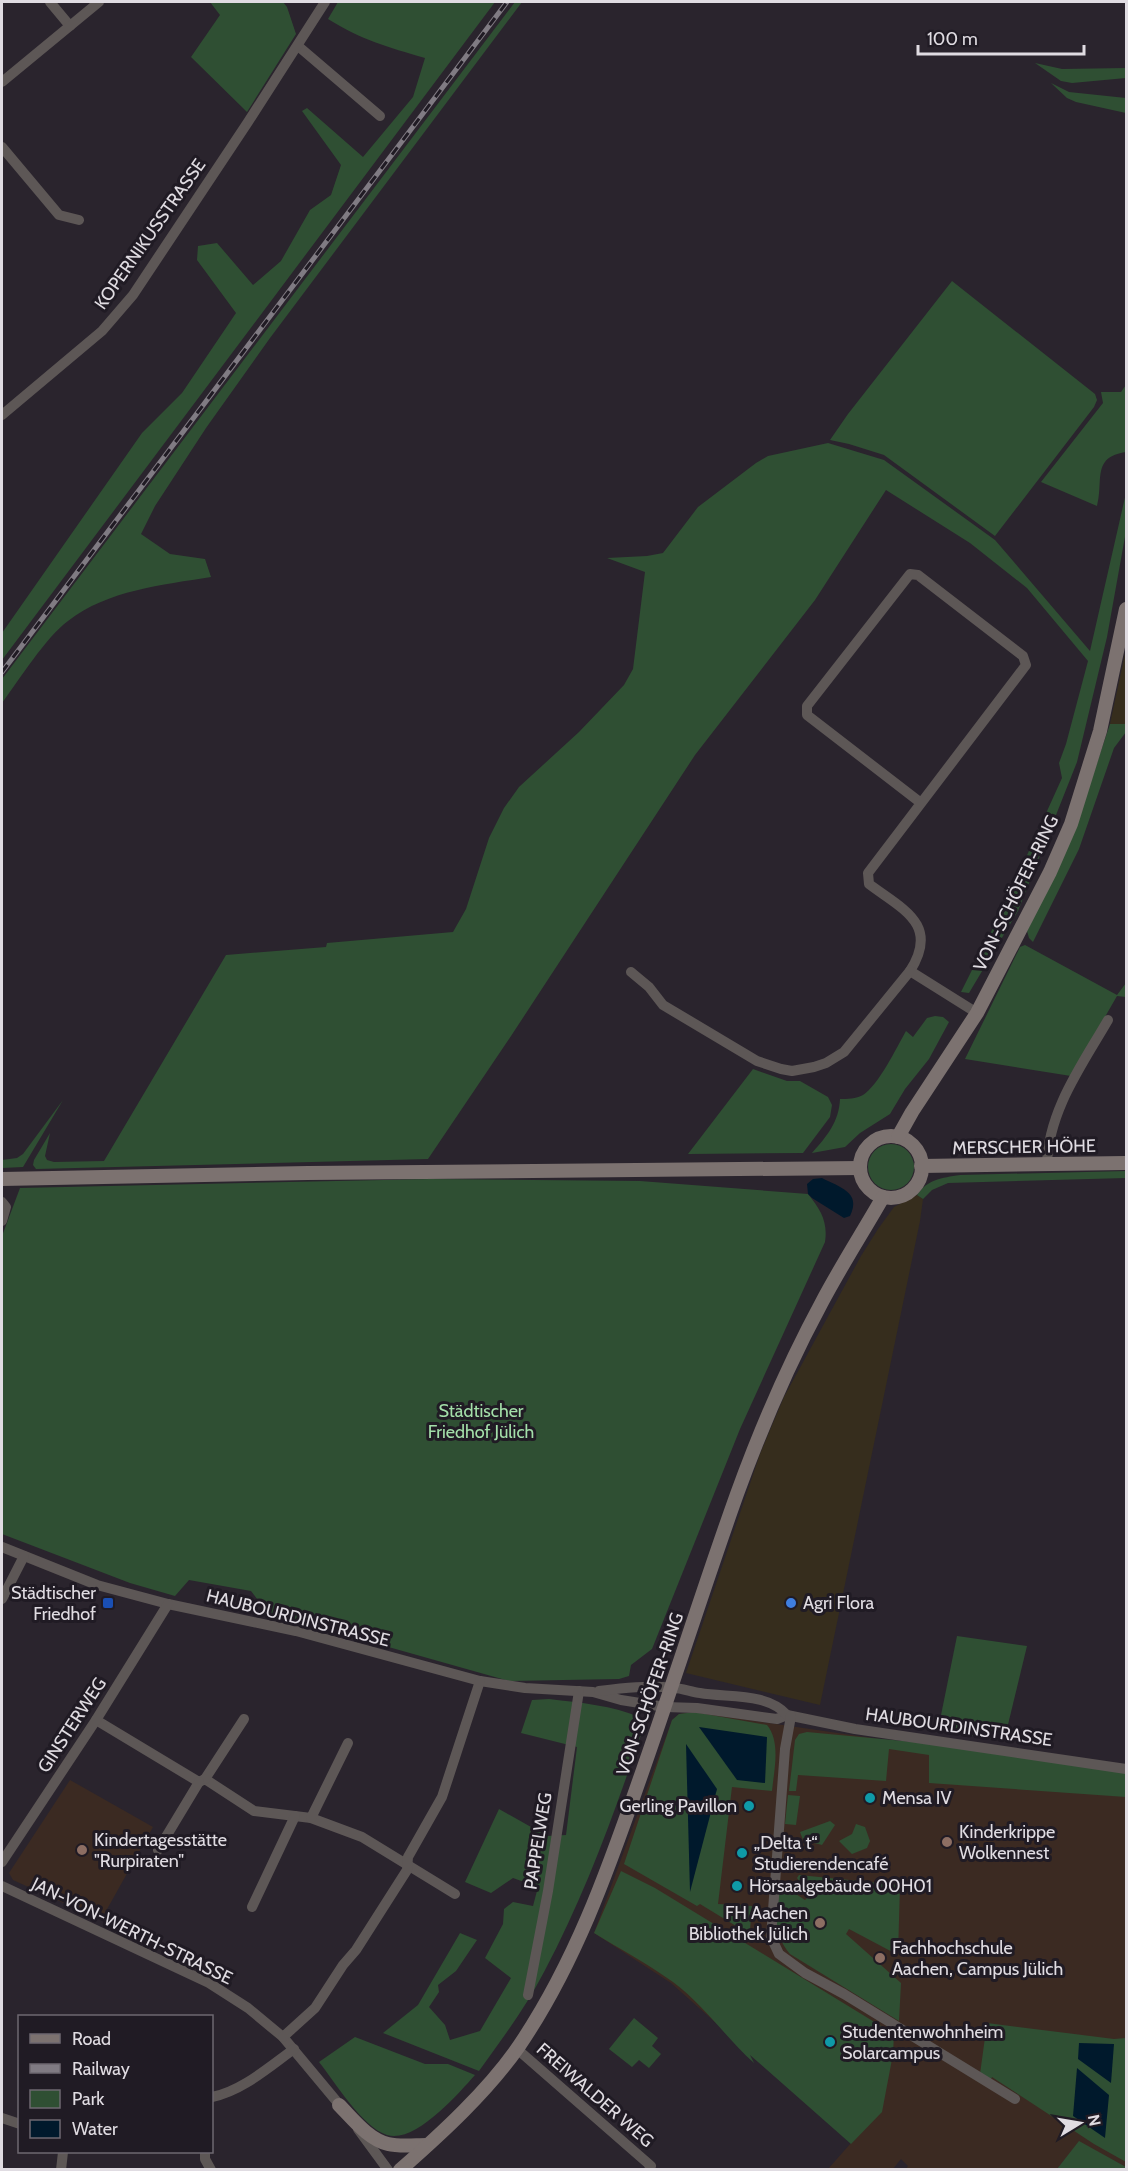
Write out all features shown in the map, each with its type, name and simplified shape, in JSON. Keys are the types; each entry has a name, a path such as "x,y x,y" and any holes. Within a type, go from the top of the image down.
{"main road":[{"name":"VON-SCHÖFER-RING","path":"898,1137 977,1012 1050,872 1071,825 1101,731 1126,609"},
{"path":"898,1137 907,1141 914,1148 920,1156 921,1166 920,1176 910,1191 902,1196 883,1197 867,1187 860,1168 865,1150 871,1143 879,1139 898,1137"},
{"name":"MERSCHER HÖHE","path":"921,1166 1126,1163"},
{"path":"2,1179 308,1173 860,1168"},
{"name":"VON-SCHÖFER-RING","path":"400,2169 484,2087 517,2049 547,2002 582,1930 610,1864 734,1502 782,1382 822,1302 883,1197"},
{"path":"339,2105 368,2134 379,2141 389,2145 427,2145"}],"street":[{"path":"50,2 70,26"},
{"path":"2,82 99,2"},
{"name":"KOPERNIKUSSTRASSE","path":"2,415 102,331 133,295 325,2"},
{"path":"298,46 380,116"},
{"path":"2,147 59,215 79,220"},
{"path":"631,972 649,987 663,1005 758,1061 781,1069 797,1071 826,1063 844,1052 910,971 920,948 920,932 913,916 869,884 868,873 1026,665 1023,656 918,575 910,574 807,706 807,715 921,803"},
{"path":"910,971 977,1012"},
{"path":"1047,1165 1056,1115 1108,1020"},
{"path":"2,1202 6,1207 2,1221"},
{"name":"HAUBOURDINSTRASSE","path":"2,1547 97,1585 168,1604 296,1631 480,1681 525,1688 593,1692 621,1700 665,1707 697,1708 777,1719 789,1715"},
{"path":"2,1599 24,1556"},
{"name":"GINSTERWEG","path":"2,1862 96,1720 168,1604"},
{"path":"283,2037 315,2008 343,1965 356,1950 407,1870 408,1857 442,1797 480,1681"},
{"name":"HAUBOURDINSTRASSE","path":"593,1692 622,1688 672,1688 762,1701 779,1706 789,1715 855,1729 1126,1769"},
{"name":"PAPPELWEG","path":"528,1995 548,1891 579,1691"},
{"path":"789,1715 771,1937 779,1954 805,1973 844,1994 1015,2099"},
{"path":"158,1850 244,1719"},
{"path":"96,1720 254,1811 310,1818 362,1837 455,1894"},
{"path":"310,1818 348,1743"},
{"path":"252,1907 295,1816"},
{"name":"JAN-VON-WERTH-STRASSE","path":"2,1886 209,1983 248,2008 294,2049 388,2169"},
{"path":"213,2097 250,2080 294,2049"},
{"name":"FREIWALDER WEG","path":"517,2049 567,2090 650,2168"},
{"path":"2,2118 18,2123"},
{"path":"61,2169 63,2153"},
{"path":"205,2153 211,2169"}],"shaded area":[{"path":"1126,649 1126,724 1110,724"},
{"path":"917,1195 923,1199 920,1221 820,1705 686,1673 760,1454 784,1397 878,1229 894,1207"},
{"name":"Fachhochschule Aachen, Campus Jülich","path":"694,1712 1126,1775 1126,2167 1079,2142 1057,2169 906,2169 908,2166 901,2159 893,2169 828,2169 851,2143 671,1983 594,1933 672,1720 679,1714"},
{"name":"Kindertagesstätte \"Rurpiraten\"","path":"70,1780 153,1827 101,1920 13,1880 9,1873"}],"green space":[{"path":"210,2 283,2 287,7 296,34 247,112 191,57 220,15"},
{"path":"338,2 495,2 2,660 2,633 142,433 182,393 236,313 197,260 198,246 217,243 253,285 281,261 310,210 331,195 341,165 302,111 307,108 363,157 413,97 425,58 375,42 328,19"},
{"path":"515,2 522,2 270,338 206,428 155,506 141,534 170,554 205,559 211,577 136,590 100,602 84,611 68,621 51,637 2,703 2,679"},
{"path":"1035,63 1062,69 1126,68 1126,78 1072,83 1061,81"},
{"path":"1051,83 1069,92 1126,98 1126,113 1076,102 1067,98"},
{"path":"952,281 1095,394 1097,400 995,536 884,455 830,440"},
{"path":"1126,385 1126,452 1115,455 1103,465 1097,506 1041,482 1103,403 1101,392 1121,392"},
{"path":"828,443 884,460 995,540 1090,651 1126,493 1126,531 1107,637 1077,762 1018,911 969,993 961,992 1004,906 1062,778 1059,763 1088,661 1027,588 970,543 886,490 815,600 695,755 428,1159 36,1169 33,1165 34,1160 50,1133 45,1156 47,1160 54,1162 104,1161 226,955 326,947 327,943 453,932 466,909 489,838 504,808 519,787 579,732 624,685 633,669 645,572 607,558 663,553 698,507 756,463 768,456"},
{"path":"1110,724 1126,724 1126,732 1114,748 1079,849 1033,942 1027,931 1082,808"},
{"path":"1025,945 1117,995 1126,983 1126,997 1117,996 1071,1076 965,1059 1020,947"},
{"path":"943,1017 949,1022 929,1059 905,1089 890,1114 860,1133 845,1147 812,1153 835,1122 840,1099 857,1097 869,1090 887,1066 906,1031 913,1037 927,1018"},
{"path":"753,1069 787,1081 800,1081 828,1097 832,1105 830,1117 803,1153 688,1154"},
{"path":"63,1100 23,1167 2,1168 2,1160 17,1158 23,1154"},
{"path":"891,1144 907,1151 914,1167 907,1183 891,1190 875,1183 868,1167 875,1151"},
{"path":"1126,1171 1126,1178 948,1183 932,1190 923,1199 917,1195 930,1182 960,1175"},
{"name":"Städtischer Friedhof Jülich","path":"430,1179 640,1181 808,1194 822,1216 825,1242 740,1429 652,1649 631,1665 629,1676 619,1679 509,1681 268,1613 251,1591 189,1580 175,1596 130,1583 2,1534 2,1236 20,1188"},
{"path":"957,1636 1027,1646 1004,1741 938,1730"},
{"path":"549,1699 619,1710 641,1718 642,1732 598,1854 573,1914 529,1998 479,2071 383,2033 418,2005 460,1933 477,1940 456,1971 438,1985 439,1992 429,2007 445,2025 450,2040 480,2031 511,1978 485,1958 503,1924 504,1909 513,1902 533,1906 538,1887 513,1878 491,1893 465,1882 499,1809 547,1836 566,1835 577,1747 521,1733 532,1700"},
{"path":"694,1712 767,1725 774,1740 776,1756 772,1791 732,1787 718,1904 752,1906 750,1930 741,1929 700,1904 697,1906 624,1864 672,1720 679,1714"},
{"path":"807,1732 925,1743 1126,1769 1126,1797 929,1783 929,1755 889,1749 886,1781 798,1775 796,1791 789,1791 795,1740 799,1734"},
{"path":"788,1795 800,1796 796,1825 785,1824"},
{"path":"830,1821 835,1825 822,1845 803,1840 800,1832"},
{"path":"856,1824 865,1827 870,1841 867,1848 852,1854 839,1841 852,1834"},
{"path":"621,1871 655,1888 894,2034 893,2054 882,2112 851,2144 750,2055 754,2063 684,1991 654,1969 594,1933"},
{"path":"799,1875 900,1885 898,1955 849,1929 846,1934 901,1983 899,2021 790,1954 777,1929 779,1883 805,1900 810,1895 797,1878"},
{"path":"634,2018 658,2038 652,2046 661,2054 649,2068 639,2060 632,2067 609,2049"},
{"path":"987,2023 1114,2039 1126,2038 1126,2162 1094,2144 992,2077 990,2081 980,2074"},
{"path":"355,2037 425,2064 448,2064 475,2075 447,2105 423,2125 398,2136 387,2135 368,2123 359,2114 319,2062"},
{"path":"1079,2141 1126,2167 1126,2169 1057,2169"}],"water":[{"path":"822,1178 847,1191 851,1196 853,1208 850,1216 844,1218 808,1194 807,1184 813,1179"},
{"path":"699,1727 767,1737 765,1783 737,1780"},
{"path":"686,1744 717,1789 690,1892"},
{"path":"1079,2043 1114,2044 1111,2083 1078,2059"},
{"path":"1077,2068 1109,2095 1105,2138 1073,2116"}],"railway":[{"path":"2,672 507,2"}],"place":[{"name":"Städtischer Friedhof","path":"108,1603"},
{"name":"Agri Flora","path":"791,1603"},
{"name":"Mensa IV","path":"870,1798"},
{"name":"Gerling Pavillon","path":"749,1806"},
{"name":"Kinderkrippe Wolkennest","path":"947,1842"},
{"name":"Kindertagesstätte \"Rurpiraten\"","path":"82,1850"},
{"name":"„Delta t“ Studierendencafé","path":"742,1853"},
{"name":"Hörsaalgebäude 00H01","path":"737,1886"},
{"name":"FH Aachen Bibliothek Jülich","path":"820,1923"},
{"name":"Fachhochschule Aachen, Campus Jülich","path":"880,1958"},
{"name":"Studentenwohnheim Solarcampus","path":"830,2042"}]}
